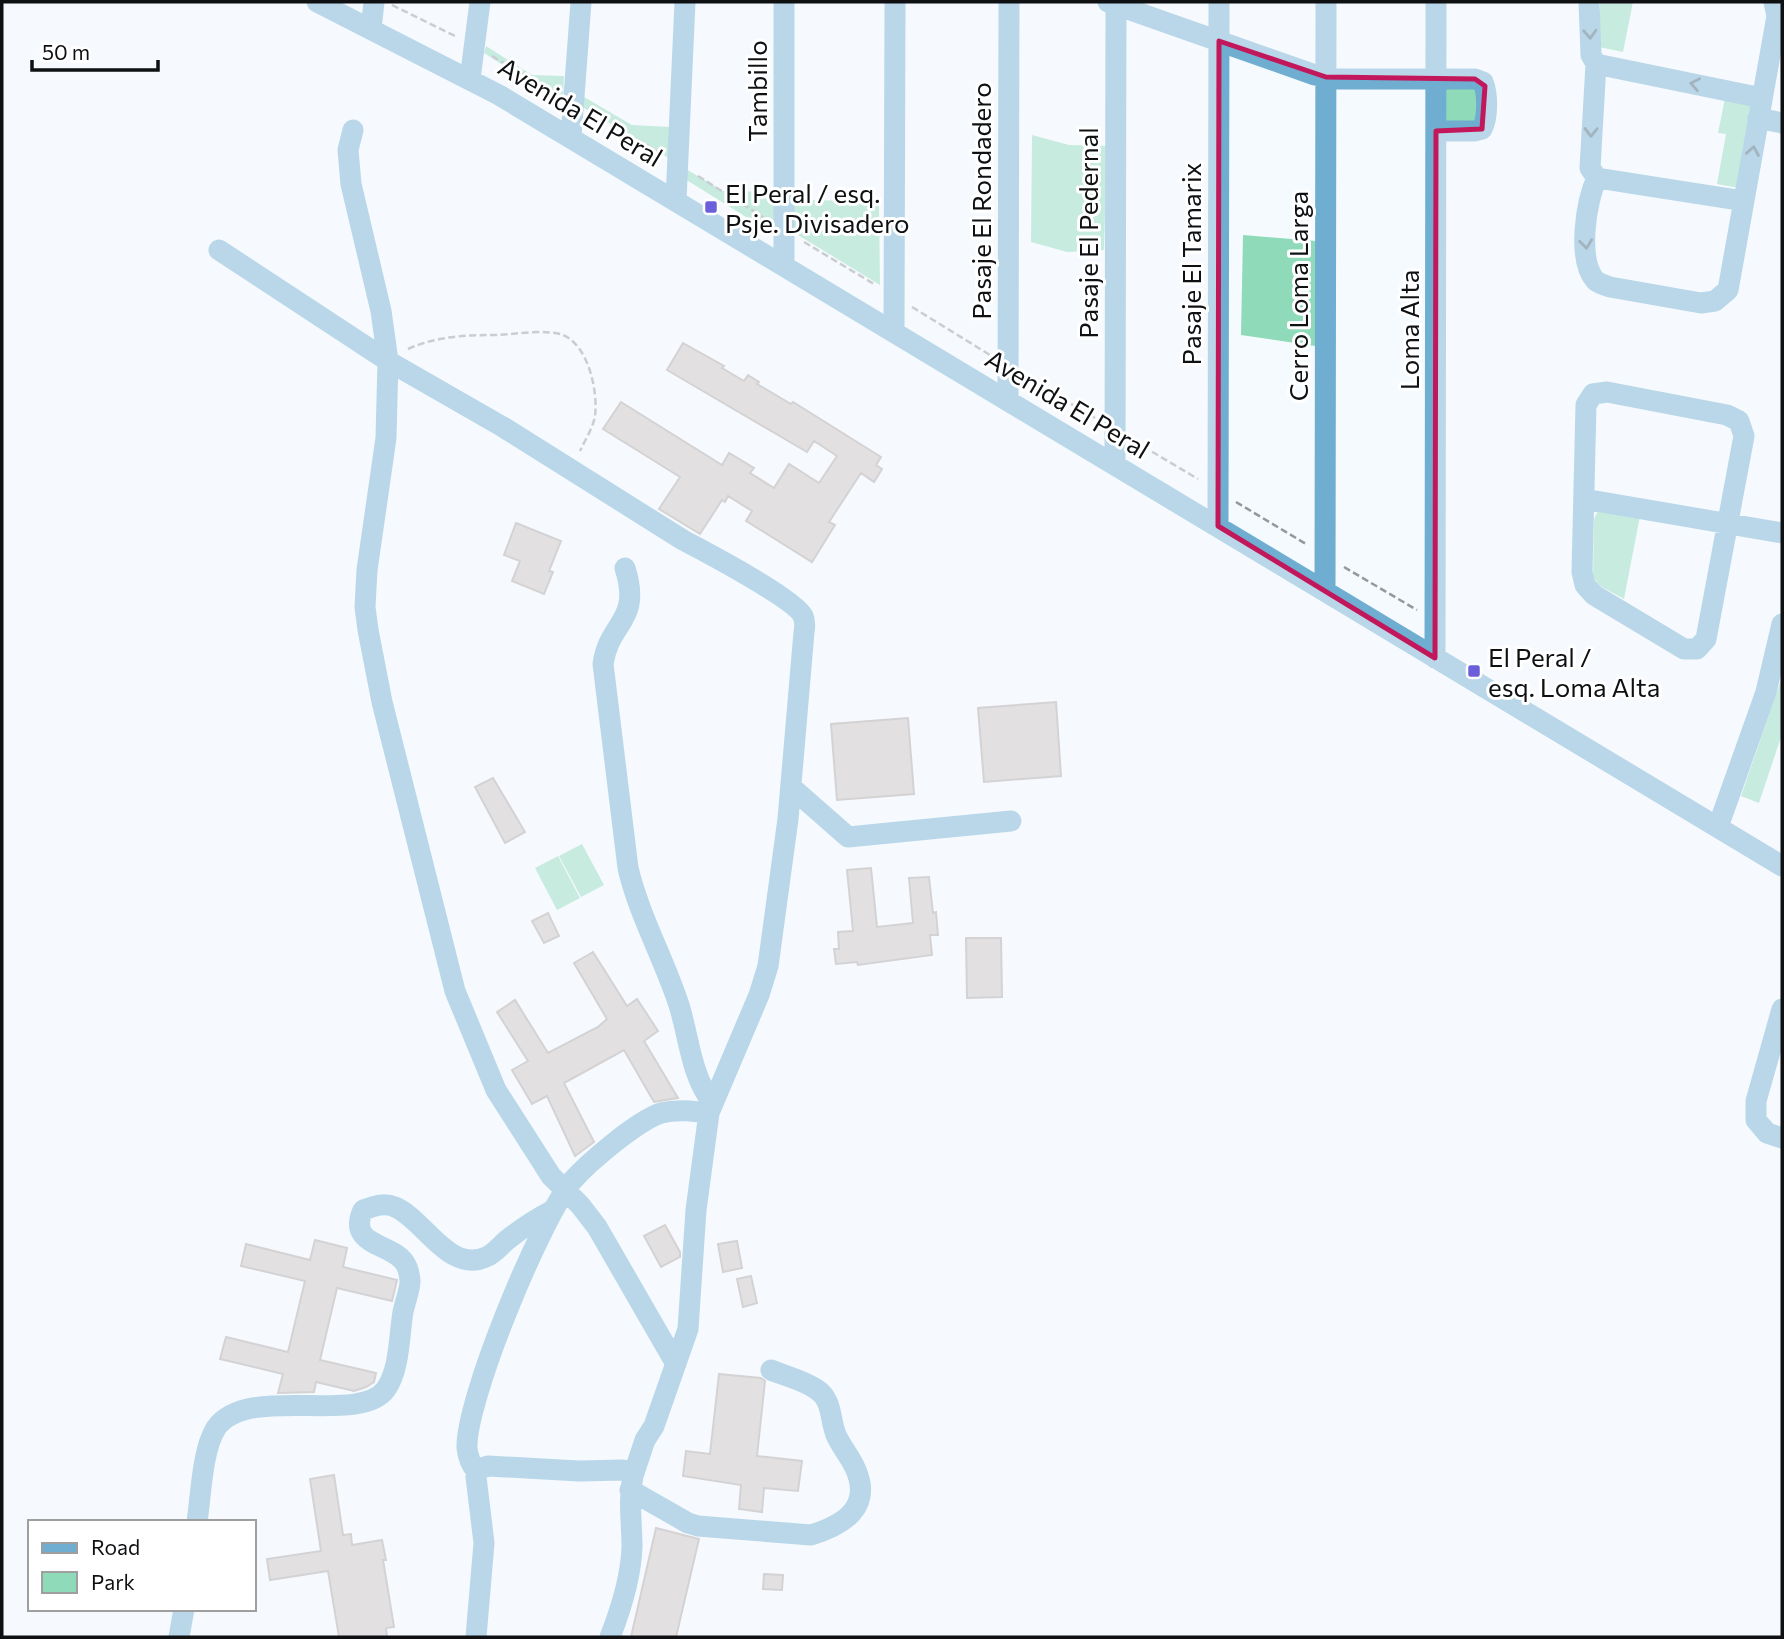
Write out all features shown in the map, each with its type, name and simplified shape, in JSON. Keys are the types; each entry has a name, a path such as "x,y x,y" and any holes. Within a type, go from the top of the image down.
{"street":[{"name":"Avenida El Peral","path":"317,2 470,79 571,137 1782,866"},
{"path":"371,29 374,2"},
{"path":"470,79 480,2"},
{"path":"571,137 581,2"},
{"path":"676,200 685,2"},
{"name":"Tambillo","path":"784,2 784,265"},
{"path":"894,331 895,2"},
{"name":"Pasaje El Rondadero","path":"1008,400 1009,2"},
{"name":"Pasaje El Tamarix","path":"1218,526 1219,2"},
{"name":"Cerro Loma Larga","path":"1325,591 1326,2"},
{"name":"Loma Alta","path":"1435,657 1436,2"},
{"path":"1589,2 1591,55 1596,64 1590,168 1597,178 1744,201"},
{"path":"1597,178 1590,192 1584,228 1590,271 1597,282 1610,287 1701,303 1715,301 1728,290 1777,16 1774,2"},
{"path":"1113,3 1326,77 1483,82 1485,121 1482,129 1436,131"},
{"name":"Pasaje El Pedernal","path":"1113,3 1115,464"},
{"path":"1596,64 1760,108 1782,123"},
{"path":"353,130 348,150 351,184 381,311 388,361 386,438 366,587 368,630 382,702 455,991 496,1090 551,1176 580,1205 597,1227 676,1364"},
{"path":"219,250 388,361 764,587 795,607 803,617 791,787 768,966 759,995 710,1107 696,1210 690,1319 632,1483"},
{"path":"1607,392 1727,415 1740,421 1744,436 1706,639 1697,649 1685,649 1594,595 1585,585 1582,572 1584,499 1587,405 1593,394 1607,392"},
{"path":"1584,499 1782,533"},
{"path":"625,568 631,602 607,649 603,664 628,868 678,1004 699,1080 710,1107"},
{"path":"1718,827 1766,692 1782,624"},
{"path":"791,787 848,837 1011,821"},
{"path":"1782,1009 1756,1101 1756,1120 1767,1133 1782,1138"},
{"path":"476,1637 484,1543 476,1484 477,1472 470,1462 467,1448 472,1417 485,1373 513,1299 553,1210 564,1191 592,1162 651,1117 710,1107"},
{"path":"197,1520 208,1447 217,1428 229,1417 257,1407 322,1407 360,1402 378,1398 388,1387 410,1281 406,1264 367,1239 360,1231 363,1210 378,1205 393,1206 407,1214 450,1253 474,1260 485,1258 531,1221 553,1210"},
{"path":"632,1483 688,1523 698,1526 811,1535 828,1530 853,1514 861,1496 858,1474 836,1436 830,1405 816,1389 771,1370"},
{"path":"477,1472 488,1466 629,1471 632,1483 631,1561 620,1611 610,1637"},
{"path":"179,1637 184,1611"}],"path":[{"path":"388,361 418,345 446,337 548,333 563,335 575,344 582,355 592,379 595,399 595,420 570,470"}],"highlighted area":[{"path":"1219,41 1326,77 1475,79 1485,86 1482,129 1436,131 1435,658 1218,526"}],"green space":[{"path":"1600,2 1633,2 1623,52 1599,47"},
{"path":"486,46 532,75 564,76 563,100 484,53"},
{"path":"1445,85 1480,86 1479,128 1445,128"},
{"path":"584,97 632,125 671,127 669,158 582,107"},
{"path":"1725,98 1754,103 1739,188 1717,184 1726,134 1718,133"},
{"path":"1032,135 1069,145 1107,146 1104,250 1067,252 1031,242"},
{"path":"686,169 723,191 775,192 775,235 685,179"},
{"path":"793,200 879,201 880,285 793,232"},
{"path":"1243,235 1316,241 1315,346 1241,335"},
{"path":"1598,511 1640,516 1624,599 1600,586 1593,577 1594,519"},
{"path":"1782,677 1782,734 1759,803 1741,796"},
{"path":"582,844 604,885 581,897 559,856"},
{"path":"558,856 580,898 557,910 535,868"}],"building":[{"path":"683,343 724,366 722,368 744,381 748,375 759,382 757,384 791,404 793,402 881,457 876,465 882,469 874,482 861,473 829,522 835,525 812,562 746,521 752,511 728,496 725,502 722,500 700,534 659,509 680,477 603,429 621,402 722,465 729,453 754,468 750,473 774,488 789,464 819,483 837,456 814,441 807,452 667,370"},
{"path":"516,523 561,541 549,571 553,572 544,594 512,581 520,561 504,555"},
{"path":"1056,702 1061,776 984,782 978,708"},
{"path":"908,718 914,794 837,800 831,724"},
{"path":"493,778 525,832 505,843 475,787"},
{"path":"871,868 877,927 913,923 909,878 929,877 938,935 930,935 932,955 858,965 857,962 836,964 834,949 839,949 838,932 853,931 847,870"},
{"path":"548,913 559,936 544,943 532,921"},
{"path":"966,938 1001,938 1002,997 967,998"},
{"path":"593,952 627,1006 637,999 658,1031 644,1041 678,1098 654,1102 624,1050 564,1083 594,1142 575,1156 547,1096 532,1104 512,1070 528,1061 497,1012 515,1000 548,1053 598,1027 607,1019 574,963"},
{"path":"665,1225 680,1252 680,1257 661,1267 644,1236"},
{"path":"315,1240 347,1248 343,1267 397,1280 392,1301 337,1288 320,1360 376,1373 374,1382 354,1391 316,1382 314,1392 278,1393 283,1374 220,1359 226,1337 288,1352 305,1281 241,1266 246,1244 310,1260"},
{"path":"737,1241 742,1268 723,1272 718,1244"},
{"path":"751,1276 757,1303 743,1307 737,1279"},
{"path":"719,1374 761,1378 765,1381 757,1456 802,1461 798,1491 764,1488 762,1512 739,1509 741,1485 683,1476 686,1451 710,1454"},
{"path":"334,1475 343,1535 351,1534 352,1545 382,1540 394,1627 386,1628 387,1637 339,1637 328,1571 270,1580 267,1559 321,1551 310,1479"},
{"path":"656,1528 699,1539 676,1637 631,1637"},
{"path":"764,1574 783,1575 782,1590 763,1589"}],"place":[{"name":"El Peral / esq. Psje. Divisadero","path":"711,207"},
{"name":"El Peral / esq. Loma Alta","path":"1474,671"}]}
